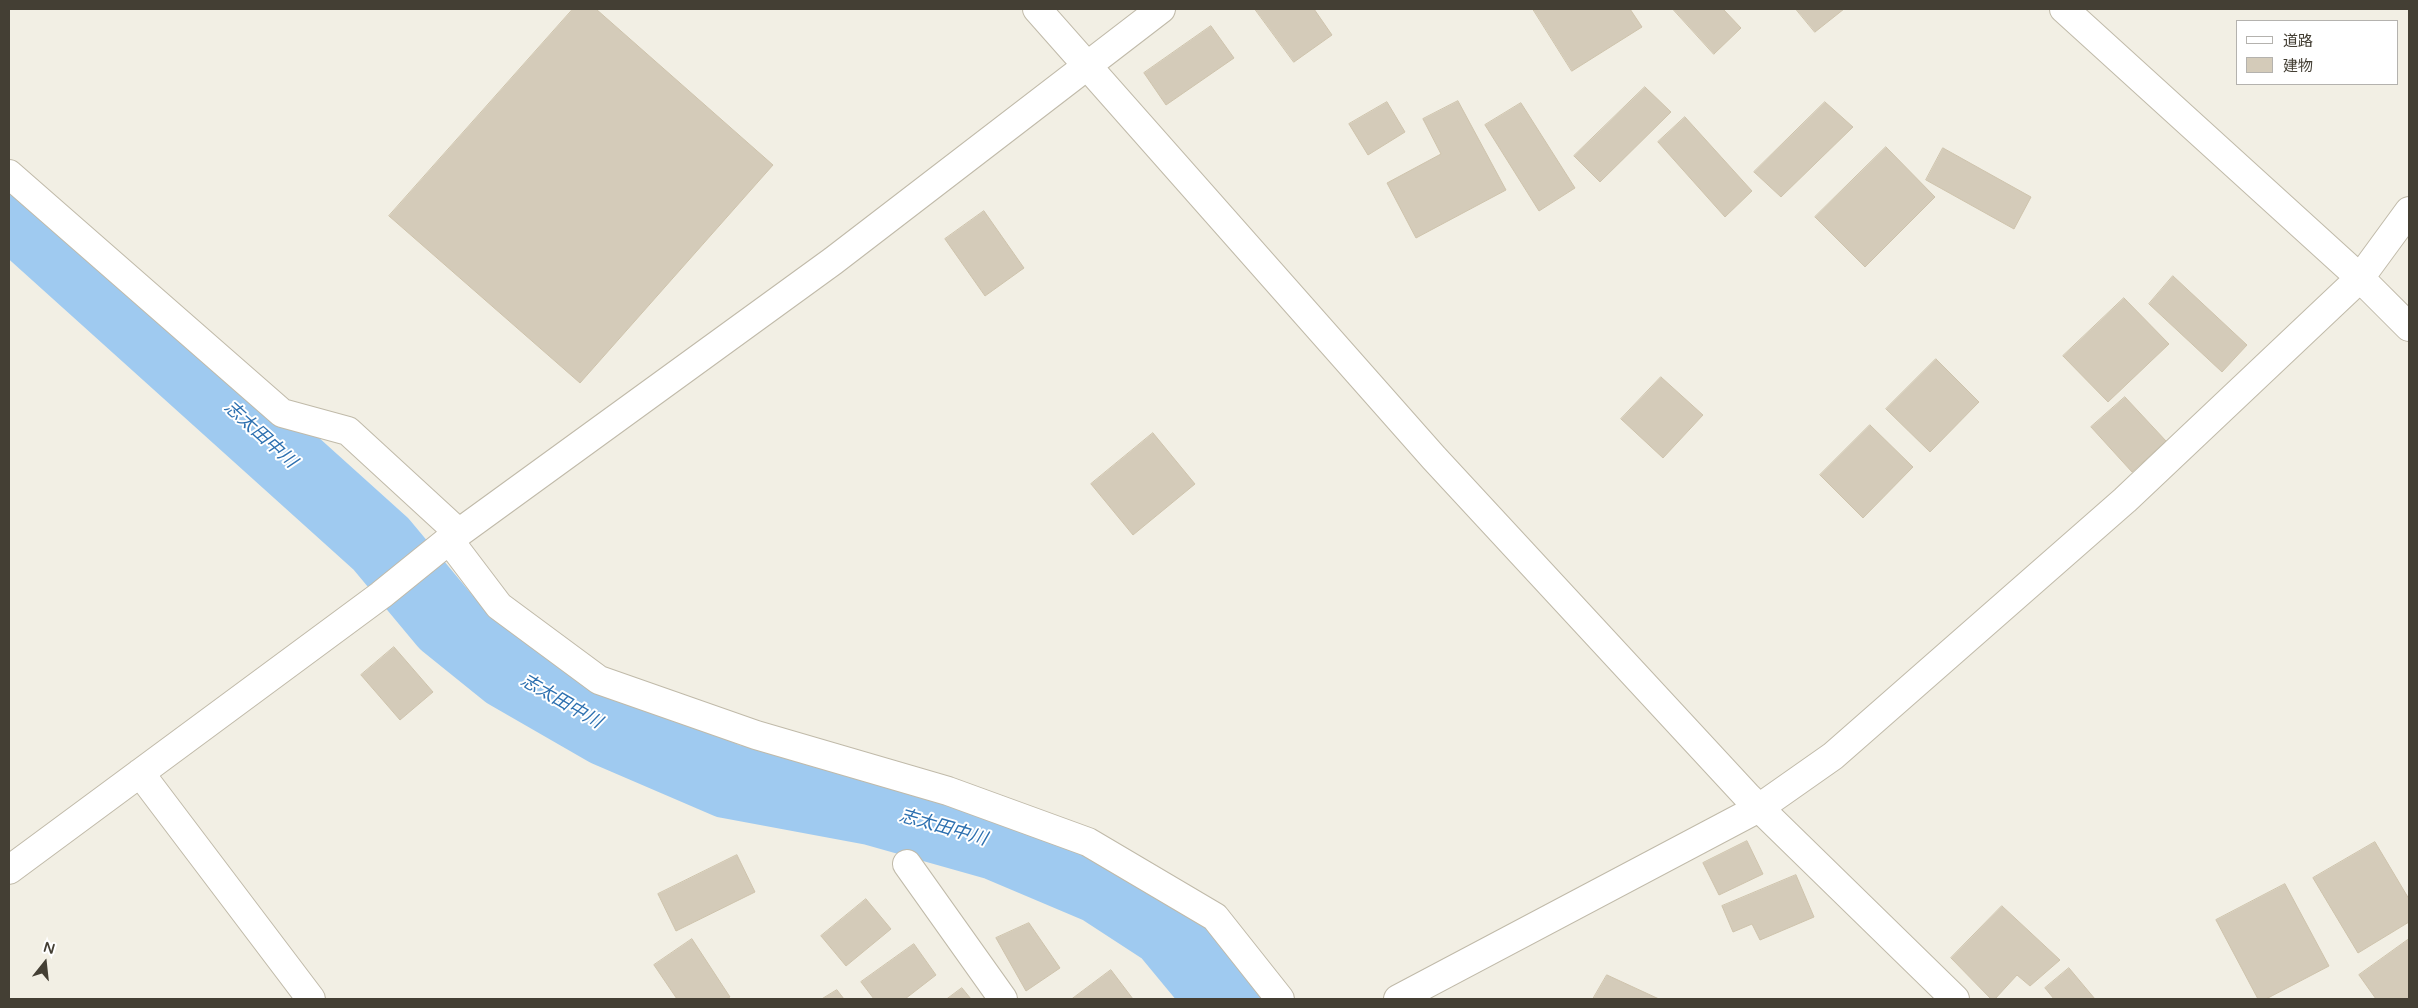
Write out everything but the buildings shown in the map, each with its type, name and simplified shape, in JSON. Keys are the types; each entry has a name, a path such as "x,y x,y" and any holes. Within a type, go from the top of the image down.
{"street":[{"path":"1037,9 1434,458 1759,808 1955,999"},
{"path":"9,870 381,595 447,542 833,260 1161,9"},
{"path":"2064,9 2360,278 2409,326"},
{"path":"9,174 282,413 348,431 447,542 499,606 599,680 756,735 948,792 1088,842 1215,917 1280,999"},
{"path":"1398,999 1759,808 1833,756 2125,500 2360,278 2409,211"},
{"path":"140,773 311,999"},
{"path":"907,864 1003,999"}],"waterway":[{"name":"志太田中川","path":"9,209 381,544 446,622 508,672 607,729 728,781 873,808 997,843 1101,887 1167,930 1224,999"}]}
